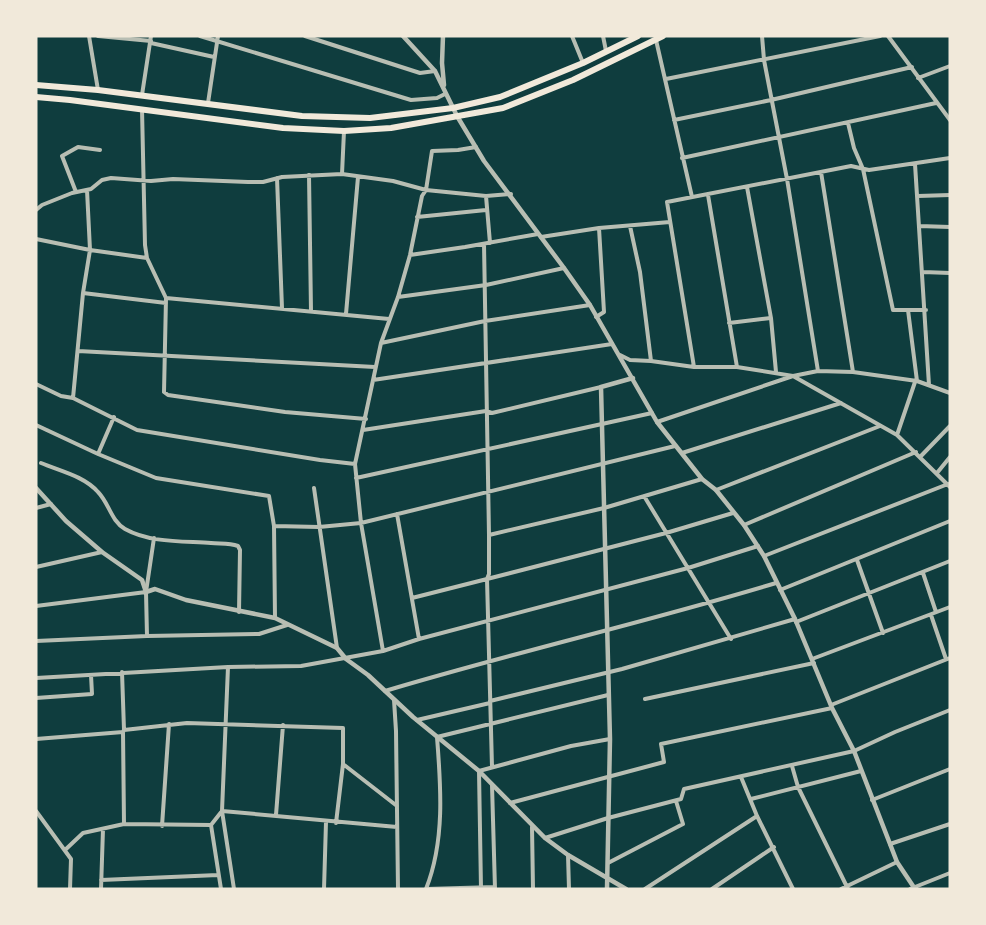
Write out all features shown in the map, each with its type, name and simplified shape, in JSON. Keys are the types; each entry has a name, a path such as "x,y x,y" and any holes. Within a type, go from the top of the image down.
{"highway":[{"path":"36,85 98,90 302,116 370,118 453,108 500,97 583,63 638,36"},
{"path":"36,98 70,100 283,128 344,131 391,128 503,108 573,80 663,36"}],"street":[{"path":"89,36 98,90"},
{"path":"98,36 151,40 214,57"},
{"path":"200,36 218,38 411,100 437,98 445,94"},
{"path":"305,36 420,73 435,71"},
{"path":"404,36 409,38 435,71 445,94 484,161 511,194 590,306 657,422 702,479 716,490 744,525 764,556 796,620 832,707 854,751 897,862 913,888 950,873"},
{"path":"443,36 442,63 445,94"},
{"path":"572,36 583,63"},
{"path":"603,36 606,51"},
{"path":"762,36 764,60 787,179 819,371"},
{"path":"666,79 880,36"},
{"path":"888,36 950,120"},
{"path":"207,104 218,38"},
{"path":"142,96 151,40"},
{"path":"656,40 692,197"},
{"path":"918,78 950,66"},
{"path":"674,120 912,67"},
{"path":"682,158 936,103"},
{"path":"142,109 147,258 166,301 164,392 168,395 285,412 366,419"},
{"path":"848,123 854,148 863,169 893,310 926,310"},
{"path":"342,174 344,131"},
{"path":"76,192 62,156 78,147 100,150"},
{"path":"383,651 361,523 355,464 375,367 410,255 422,196 426,190 432,151 477,147"},
{"path":"694,367 667,202 851,166 869,170 950,158"},
{"path":"915,164 929,385"},
{"path":"821,172 853,372"},
{"path":"36,210 42,205 87,190 102,180 111,178 143,181 263,182 277,178 342,174 393,181 426,190 486,196 511,194"},
{"path":"309,175 311,311"},
{"path":"346,314 358,176"},
{"path":"277,178 282,308"},
{"path":"747,186 771,318 776,372"},
{"path":"73,398 83,293 90,250 87,190"},
{"path":"708,195 737,367"},
{"path":"918,196 950,195"},
{"path":"486,196 490,243"},
{"path":"417,217 486,210"},
{"path":"410,255 599,228 670,222"},
{"path":"630,226 640,272 651,361"},
{"path":"919,226 950,227"},
{"path":"596,317 604,312 599,228"},
{"path":"36,239 147,258"},
{"path":"484,244 489,535 487,579 492,767"},
{"path":"398,297 486,285 564,268"},
{"path":"923,272 950,273"},
{"path":"83,293 282,308 389,319"},
{"path":"381,343 485,321 590,306"},
{"path":"897,435 916,381 908,310"},
{"path":"729,323 771,318"},
{"path":"373,380 613,344"},
{"path":"78,351 375,367"},
{"path":"620,356 630,360 694,367 737,367 793,376 897,435 921,456 949,486 764,556"},
{"path":"657,422 793,376 819,371 853,372 916,381 950,393"},
{"path":"363,430 486,411 492,413 633,378"},
{"path":"36,384 61,396 73,398 137,430 355,464"},
{"path":"601,387 609,739 607,889"},
{"path":"681,454 841,403"},
{"path":"356,478 652,413"},
{"path":"98,454 114,417"},
{"path":"36,425 156,478 269,496 274,526 274,618"},
{"path":"716,490 881,426"},
{"path":"921,456 950,426"},
{"path":"274,526 319,527 361,523 675,446"},
{"path":"744,525 916,452"},
{"path":"937,473 950,457"},
{"path":"41,463 81,479 92,486 123,528 154,538 238,546 240,550 239,612"},
{"path":"489,535 604,508 702,479"},
{"path":"36,488 66,521 102,552 142,580 146,592"},
{"path":"314,488 338,648 346,659 368,675 416,720 479,771 545,838 568,855 626,889"},
{"path":"644,496 731,639"},
{"path":"36,508 51,504"},
{"path":"412,598 666,533 733,513"},
{"path":"397,514 419,639"},
{"path":"780,590 950,522"},
{"path":"147,636 146,592 154,538"},
{"path":"36,678 228,667 301,666 346,659 688,568 758,546"},
{"path":"36,567 102,552"},
{"path":"857,560 883,633"},
{"path":"416,720 607,673 796,620 869,594 950,561"},
{"path":"509,803 664,762 661,744 832,707 948,659 922,573"},
{"path":"385,691 446,672 490,662 776,583"},
{"path":"36,606 155,589 186,600 274,618 338,648"},
{"path":"645,699 813,661 950,607"},
{"path":"36,641 259,634 287,625"},
{"path":"228,667 222,811 234,889"},
{"path":"122,672 124,824"},
{"path":"36,698 92,694 92,675"},
{"path":"437,737 490,726 608,695"},
{"path":"394,699 398,889"},
{"path":"545,838 608,818 676,801 681,799 684,789 854,751 950,710"},
{"path":"162,826 169,724"},
{"path":"36,739 124,731 169,724 343,728 343,764 336,823"},
{"path":"276,815 283,725"},
{"path":"437,737 441,781 438,843 426,889 495,888 492,784"},
{"path":"479,771 571,746 609,739"},
{"path":"343,764 397,806"},
{"path":"792,766 798,788 847,888"},
{"path":"872,800 950,769"},
{"path":"479,771 481,888"},
{"path":"751,799 861,771"},
{"path":"741,777 757,816 793,889"},
{"path":"608,863 683,824 676,801"},
{"path":"36,811 71,859 70,889"},
{"path":"222,811 397,827"},
{"path":"221,889 211,825 222,811"},
{"path":"645,889 757,816"},
{"path":"324,889 326,822"},
{"path":"65,850 83,833 124,824 211,825"},
{"path":"890,844 950,824"},
{"path":"532,827 533,889"},
{"path":"101,889 103,829"},
{"path":"712,889 774,847"},
{"path":"568,855 569,889"},
{"path":"842,889 897,862"},
{"path":"101,880 218,875"}]}
